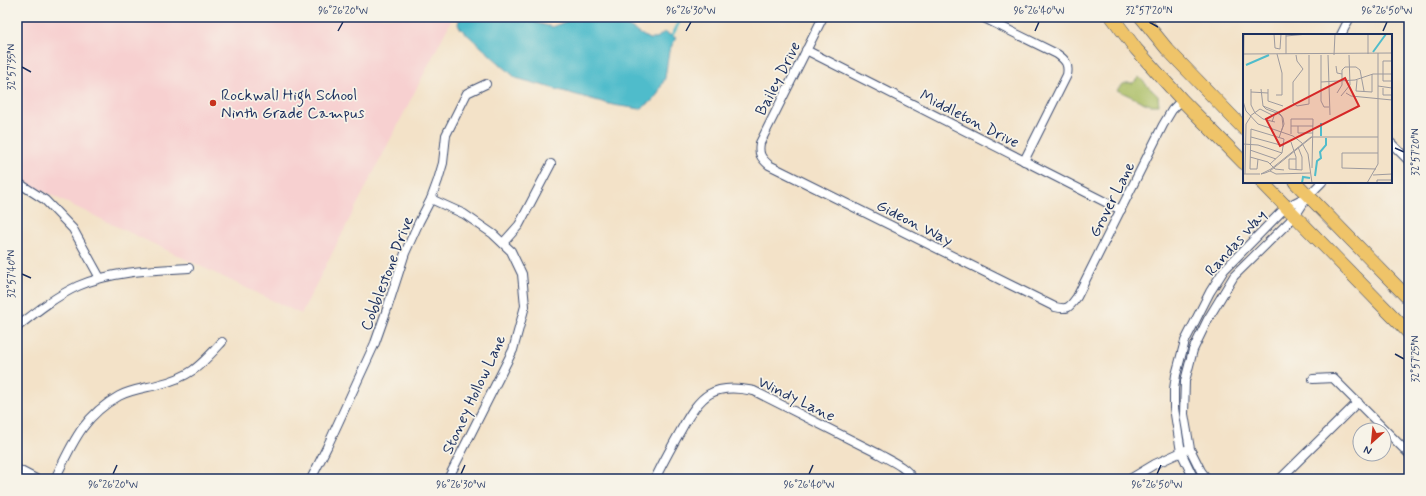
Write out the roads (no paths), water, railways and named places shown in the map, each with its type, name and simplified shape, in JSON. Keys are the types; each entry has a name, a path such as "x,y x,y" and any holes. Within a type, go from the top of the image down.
{"main road":[{"path":"1112,17 1136,50 1243,163"},
{"path":"1142,17 1167,49 1243,128"},
{"path":"1263,183 1409,333"},
{"path":"1296,183 1409,299"}],"street":[{"name":"Bailey Drive","path":"758,152 762,140 823,17"},
{"path":"982,17 1057,54 1065,60 1068,68 1067,76 1024,161"},
{"path":"1342,34 1350,17"},
{"name":"Middleton Drive","path":"806,50 1121,210"},
{"name":"Cobblestone Drive","path":"311,479 375,343 405,253 418,222 431,199 441,169 446,135 468,93 486,84"},
{"name":"Grover Lane","path":"1064,309 1071,306 1077,297 1163,125 1172,110 1182,100"},
{"path":"1392,144 1409,161"},
{"name":"Gideon Way","path":"758,152 762,160 769,165 1044,302 1064,309"},
{"path":"503,243 519,225 551,164"},
{"path":"17,182 45,200 73,229 100,278"},
{"name":"Randas Way","path":"1194,479 1181,452 1174,408 1174,388 1176,375 1185,341 1210,292 1224,270 1291,212 1321,183"},
{"name":"Randas Way","path":"1207,479 1201,471 1190,449 1183,405 1185,381 1193,350 1208,318 1234,276 1291,212 1308,196"},
{"name":"Stoney Hollow Lane","path":"431,199 464,214 493,234 511,250 522,274 525,306 513,350 448,479"},
{"path":"17,327 36,311 53,300 78,286 100,278 139,271 189,268"},
{"path":"56,479 81,429 89,419 108,403 120,395 188,375 202,364 222,342"},
{"path":"1313,379 1333,378 1409,454"},
{"name":"Windy Lane","path":"655,479 682,427 700,400 714,392 727,388 739,388 754,391 879,454 910,473 913,479"},
{"path":"1282,478 1358,402"},
{"path":"1130,479 1154,464 1190,449"},
{"path":"17,469 36,479"}],"water":[{"path":"460,17 524,17 537,23 552,27 565,22 572,17 610,17 649,39 656,39 664,32 676,38 669,51 665,78 657,95 651,102 640,109 613,105 516,78 461,29 458,24"}],"waterway":[{"path":"672,36 682,17"}],"place":[{"name":"Rockwall High School Ninth Grade Campus","path":"213,103"}]}
